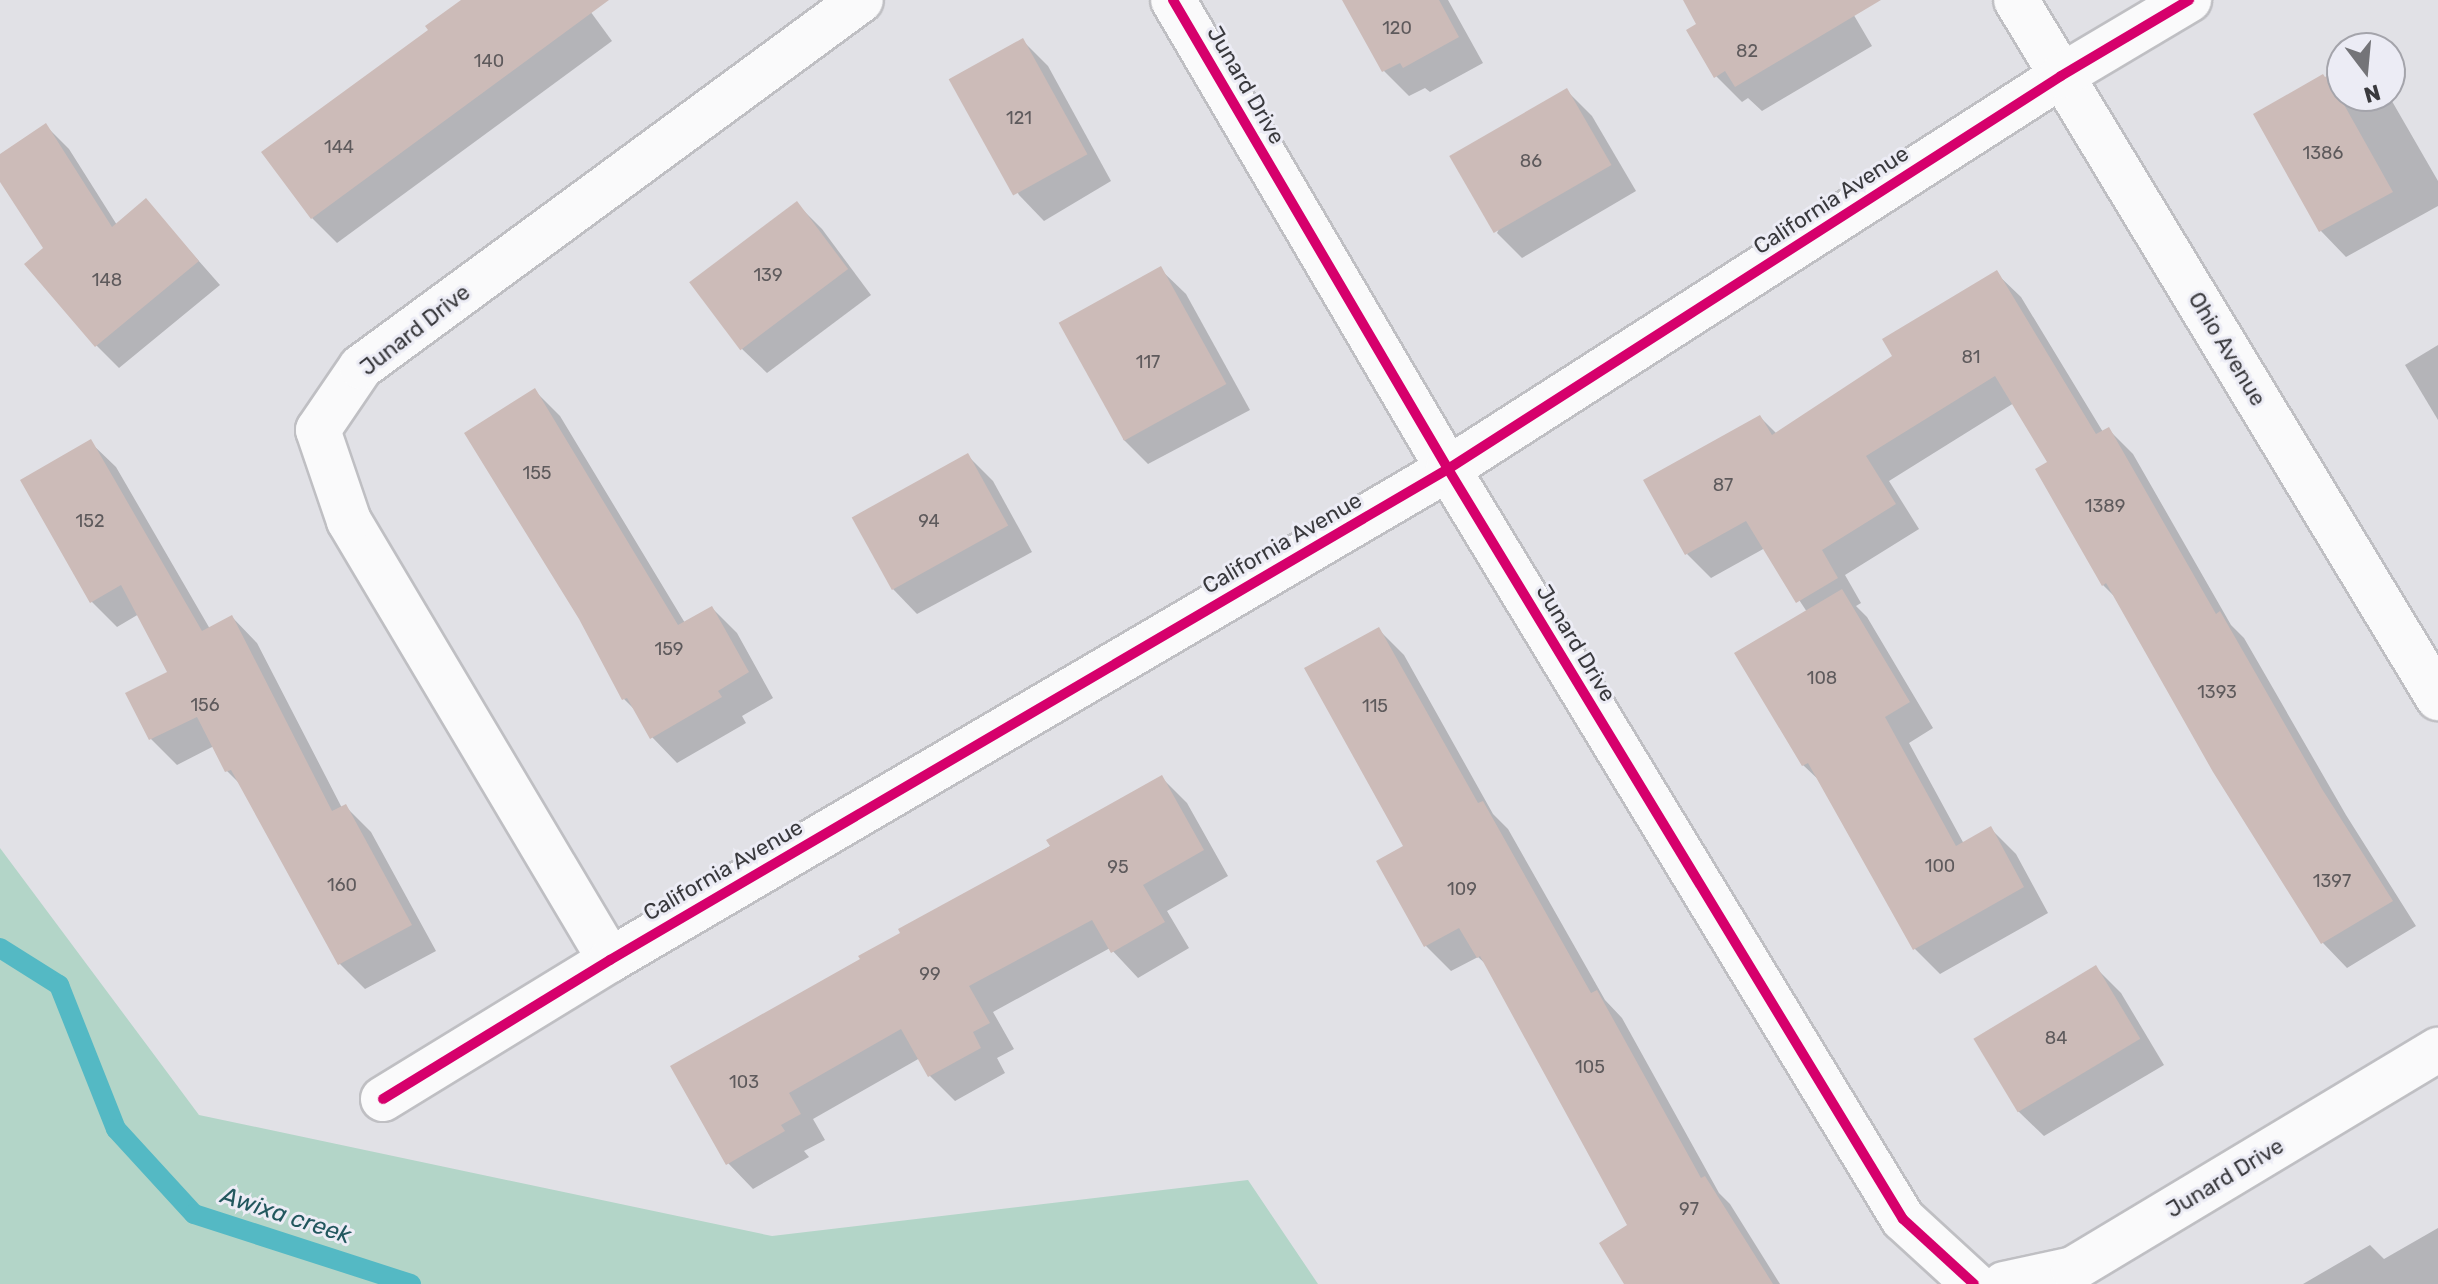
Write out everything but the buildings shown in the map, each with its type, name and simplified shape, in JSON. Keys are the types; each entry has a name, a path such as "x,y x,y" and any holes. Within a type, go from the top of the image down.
{"street":[{"name":"Junard Drive","path":"610,960 349,521 318,430 361,367 861,0"},
{"name":"Junard Drive","path":"1173,0 1448,469 1903,1219 1974,1284"},
{"name":"Ohio Avenue","path":"2016,0 2438,698"},
{"name":"California Avenue","path":"383,1099 610,960 1448,469 2061,76 2189,0"},
{"name":"Junard Drive","path":"2004,1284 2073,1269 2438,1050"}],"green space":[{"path":"0,848 199,1115 772,1236 1248,1180 1318,1284 0,1284"}],"waterway":[{"name":"Awixa creek","path":"0,948 59,985 116,1129 194,1214 411,1284"}],"cycle path":[{"path":"1173,0 1448,469 1903,1219 1974,1284"},
{"path":"383,1099 610,960 1448,469 2061,76 2189,0"}]}
